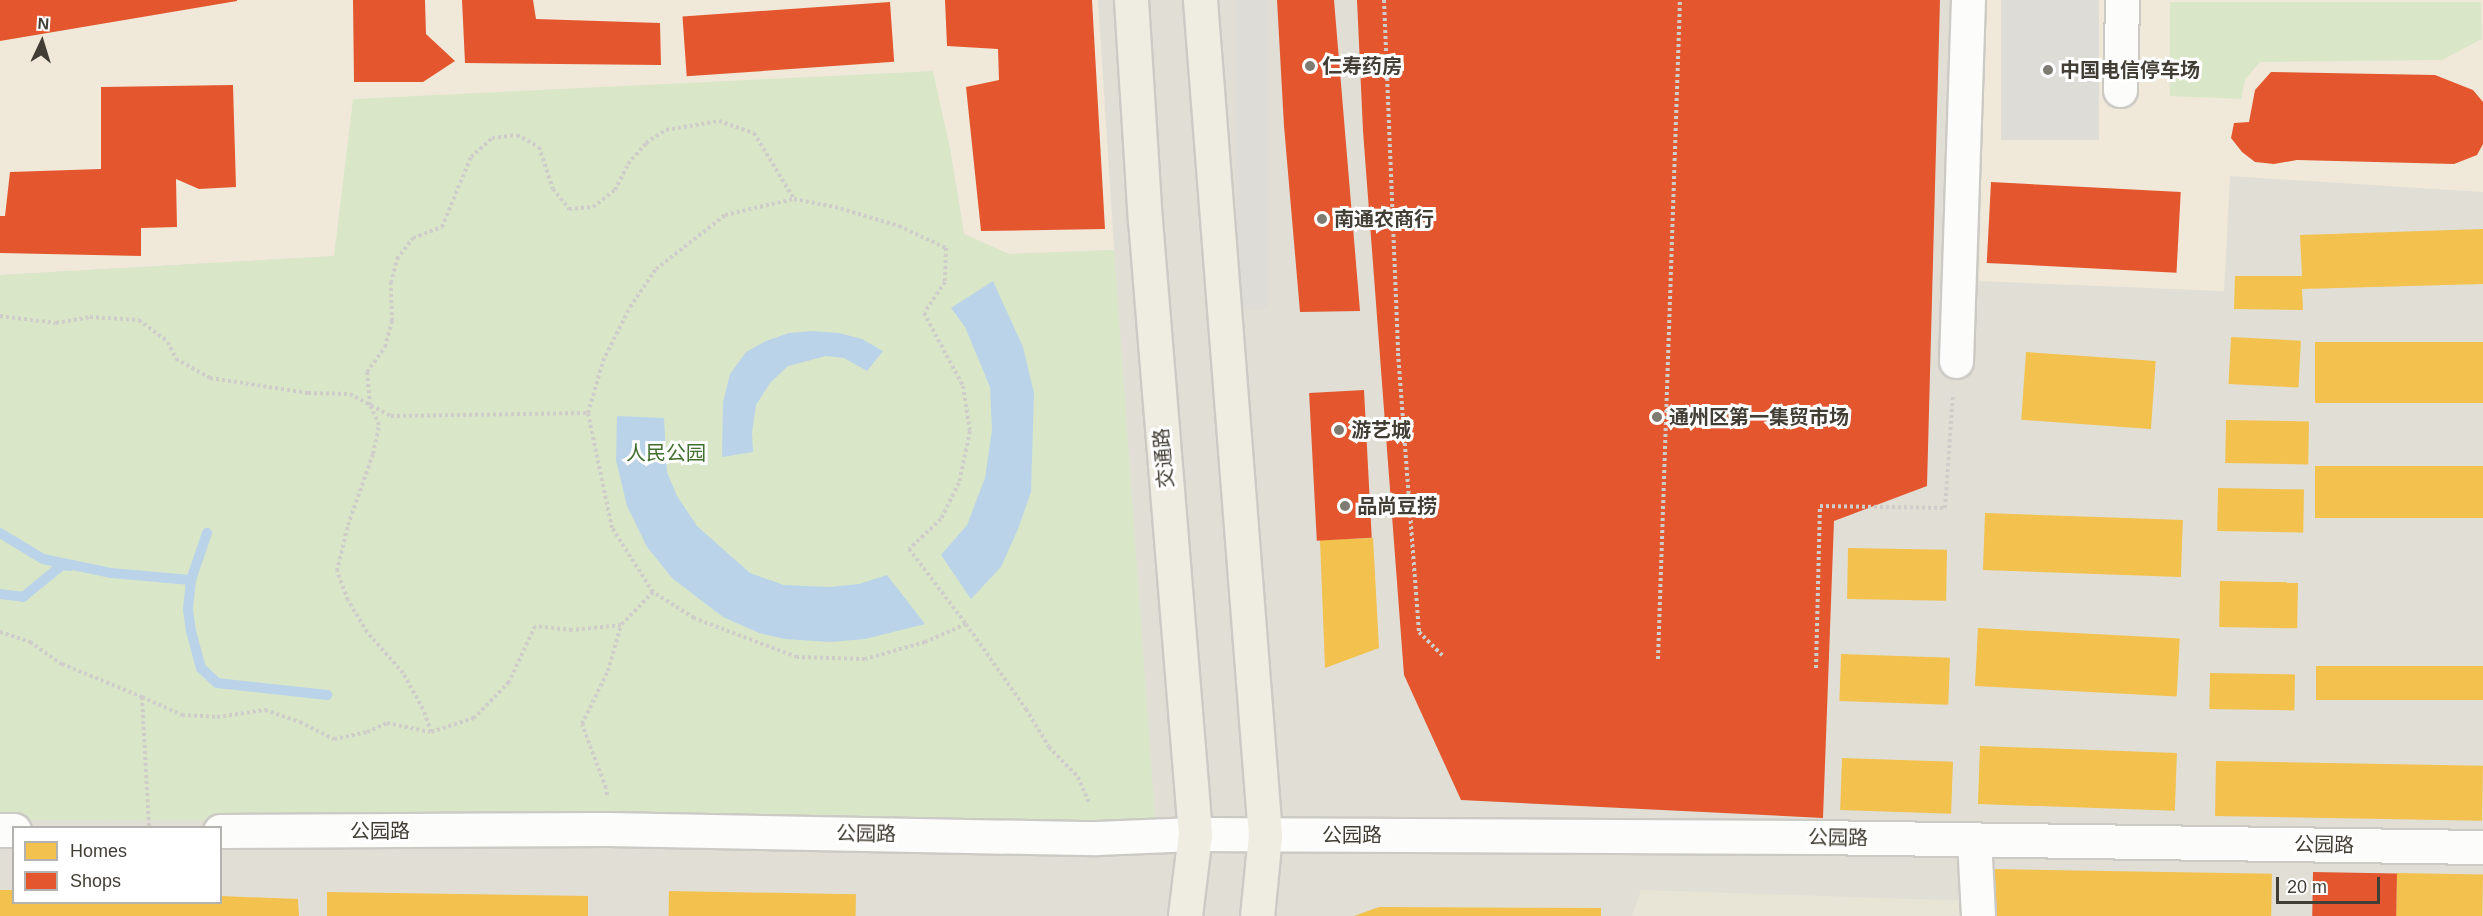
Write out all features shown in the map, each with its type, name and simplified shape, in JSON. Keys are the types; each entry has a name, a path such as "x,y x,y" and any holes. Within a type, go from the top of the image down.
{"main road":[{"name":"交通路","path":"1131,0 1145,220 1195,834 1185,916"},
{"path":"1200,0 1265,835 1257,916"}],"street":[{"path":"1956,361 1968,0"},
{"path":"2120,90 2122,0"},
{"name":"公园路","path":"222,831 608,830 1096,837 1195,834 1974,839 2483,847"},
{"path":"1974,839 1978,916"}],"path":[{"path":"1384,0 1398,353 1419,632 1442,655"},
{"path":"1658,659 1680,0"},
{"path":"431,732 423,709 403,673 367,632 348,600 337,571 348,525 373,454 379,425 370,405 367,372 385,347 392,321 392,283 397,259 413,238 442,227 471,156 492,138 517,135 539,147 553,189 569,208 593,207 615,190 628,164 646,143 666,130 719,121 754,133 794,199"},
{"path":"966,624 925,642 865,659 797,657 694,618 653,592 612,528 588,413 603,361 630,307 656,268 725,215 794,199 835,207 899,226 946,248 945,282 924,313 963,386 970,431 958,483 941,519 909,549 966,624 1026,709 1049,747 1078,777 1098,821 1096,837"},
{"path":"0,316 56,323 90,317 139,320 168,342 176,359 210,378 308,393 350,394 391,416 588,413"},
{"path":"1816,668 1820,506 1945,508 1956,361"},
{"path":"608,830 606,788 582,724 608,671 621,625 653,592"},
{"path":"0,632 30,642 62,664 182,714 217,717 266,710 300,722 334,738 367,732 387,723 431,732 474,718 509,682 535,626 572,630 621,625"},
{"path":"142,697 149,826"}],"shaded area":[{"path":"0,0 2483,0 2483,916 0,916"},
{"path":"0,0 1098,0 1114,250 1009,254 964,234 950,148 335,256 0,275"},
{"path":"1236,0 1268,0 1268,309 1236,309"},
{"path":"1985,0 2483,0 2483,192 2230,176 2224,291 1979,281"},
{"name":"中国电信停车场","path":"2001,0 2099,0 2099,140 2001,140"},
{"path":"1641,890 1969,901 1968,916 1632,916"}],"green space":[{"path":"2170,2 2481,2 2482,39 2442,60 2260,62 2245,80 2241,99 2170,96"},
{"name":"人民公园","path":"933,71 950,148 964,234 1009,254 1114,250 1155,818 1098,821 0,820 0,275 334,256 353,99"}],"water":[{"path":"993,281 1023,347 1034,393 1031,492 1001,567 971,599 941,555 967,525 985,478 992,430 990,387 965,327 951,308"},
{"path":"813,331 839,333 862,339 883,351 867,371 844,358 826,356 788,366 770,383 756,405 752,433 753,452 722,457 723,402 730,374 746,352 766,341 789,333"},
{"path":"617,416 664,418 667,472 677,496 697,526 750,573 784,585 830,587 859,584 887,575 925,624 865,639 830,642 785,639 759,633 723,617 673,579 647,547 627,506 616,460"}],"building: Homes":[{"path":"1404,90 1600,97 1598,158 1402,151"},
{"path":"1704,94 1898,104 1895,164 1701,154"},
{"path":"2483,229 2483,284 2302,289 2303,310 2234,309 2235,276 2302,276 2300,235"},
{"path":"1415,246 1600,252 1598,308 1413,302"},
{"path":"1699,246 1889,256 1886,316 1696,306"},
{"path":"2231,337 2301,341 2298,388 2229,384"},
{"path":"2315,342 2483,342 2483,403 2315,403"},
{"path":"2026,352 2156,361 2151,429 2021,420"},
{"path":"1427,404 1592,413 1589,475 1424,466"},
{"path":"1697,414 1888,427 1883,489 1693,476"},
{"path":"2226,420 2309,421 2308,464 2225,463"},
{"path":"2315,466 2483,466 2483,518 2315,518"},
{"path":"2218,488 2304,490 2303,532 2217,531"},
{"path":"1985,513 2183,520 2181,577 1983,570"},
{"path":"1373,538 1379,648 1325,668 1320,540"},
{"path":"1848,548 1947,550 1946,601 1847,599"},
{"path":"1449,572 1594,575 1593,638 1448,635"},
{"path":"2220,581 2298,582 2297,628 2219,627"},
{"path":"1678,588 1761,589 1760,640 1677,639"},
{"path":"1978,628 2180,639 2177,696 1975,686"},
{"path":"1841,654 1950,658 1948,705 1839,701"},
{"path":"2316,666 2483,666 2483,700 2316,700"},
{"path":"2210,673 2295,674 2294,710 2209,709"},
{"path":"1463,708 1769,719 1767,785 1461,774"},
{"path":"1980,746 2177,753 2175,811 1978,804"},
{"path":"1842,758 1953,762 1951,814 1840,810"},
{"path":"2216,761 2483,766 2482,821 2215,816"},
{"path":"1995,869 2272,874 2271,916 1994,916"},
{"path":"2397,873 2483,875 2482,916 2396,916"},
{"path":"0,890 12,890 12,904 222,904 222,896 298,899 299,916 0,916"},
{"path":"669,891 856,894 856,916 669,916"},
{"path":"327,892 588,896 588,916 327,916"},
{"path":"1379,907 1601,908 1601,916 1354,916"}],"building: Shops":[{"path":"0,0 237,0 237,1 0,41"},
{"path":"353,0 425,0 426,34 455,61 423,82 354,82"},
{"path":"462,0 533,0 536,19 660,23 661,65 465,63"},
{"path":"945,0 1092,0 1105,229 981,231 966,87 999,80 998,49 947,46"},
{"path":"1277,0 1334,0 1360,311 1300,312 1284,126"},
{"name":"通州区第一集贸市场","path":"1357,0 1940,0 1927,486 1834,521 1823,818 1461,800 1404,675 1363,131"},
{"path":"890,2 894,62 687,76 683,17"},
{"path":"2271,72 2435,75 2473,90 2483,102 2483,144 2477,155 2454,164 2297,160 2274,164 2255,162 2242,152 2231,138 2234,123 2249,122 2255,90"},
{"path":"233,85 236,187 199,189 176,179 177,227 141,228 141,256 0,253 0,216 5,216 10,172 101,169 101,87"},
{"path":"1991,182 2181,192 2177,273 1987,263"},
{"path":"1364,390 1372,538 1317,541 1309,393"},
{"path":"2313,872 2397,873 2396,916 2312,916"}],"waterway":[{"path":"0,533 43,559 111,573 191,580 207,533"},
{"path":"0,594 23,597 62,565 70,566"},
{"path":"191,580 188,610 191,631 201,668 217,683 327,695"}],"place":[{"name":"仁寿药房","path":"1310,66"},
{"name":"中国电信停车场","path":"2048,70"},
{"name":"南通农商行","path":"1322,219"},
{"name":"通州区第一集贸市场","path":"1657,417"},
{"name":"游艺城","path":"1339,430"},
{"name":"品尚豆捞","path":"1345,506"}]}
